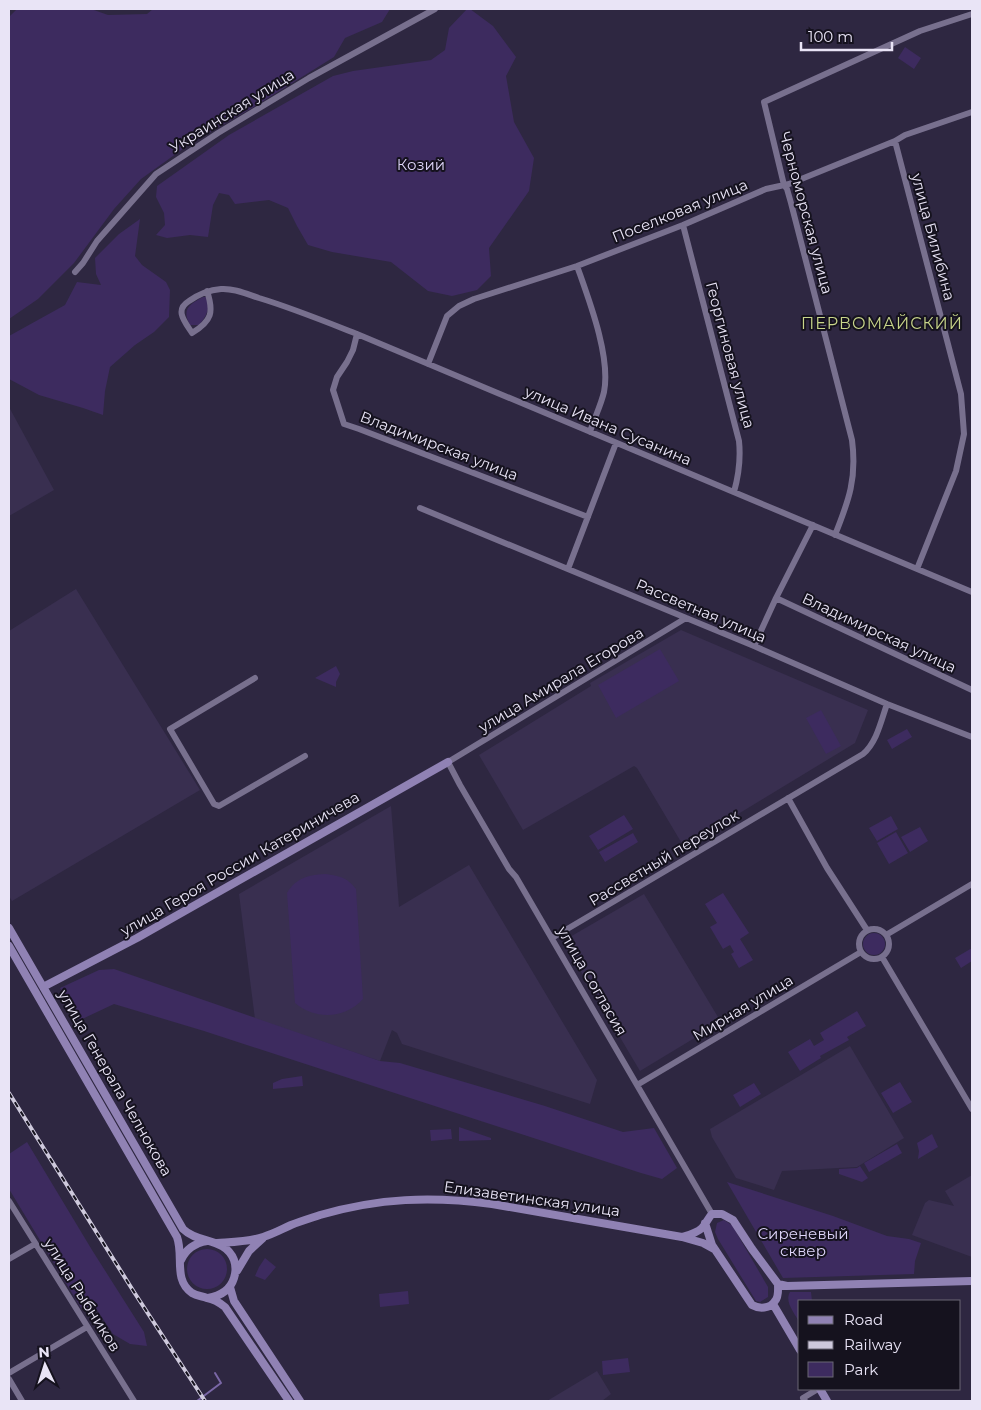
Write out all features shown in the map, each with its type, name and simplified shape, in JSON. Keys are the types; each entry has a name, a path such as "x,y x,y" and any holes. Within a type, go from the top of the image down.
{"main road":[{"name":"улица Героя России Катериничева","path":"43,987 137,938 448,762"},
{"name":"улица Генерала Челнокова","path":"9,928 183,1229 192,1236 217,1243"},
{"name":"улица Генерала Челнокова","path":"9,946 178,1237 181,1262 180,1275 187,1288 197,1296 208,1298 225,1307 289,1401"},
{"name":"Елизаветинская улица","path":"217,1243 262,1238 293,1224 347,1208 391,1200 432,1199 492,1204 682,1237 714,1248"},
{"path":"682,1237 702,1228 712,1214 722,1214 733,1220 778,1284 776,1301 773,1304 762,1309 752,1305 714,1248 708,1235 706,1223"},
{"name":"Елизаветинская улица","path":"236,1273 248,1251 262,1238"},
{"path":"181,1262 188,1250 194,1245 207,1241"},
{"path":"208,1298 223,1293 230,1287 236,1273 236,1264 232,1255 226,1248 217,1243"},
{"path":"778,1284 787,1286 972,1280"},
{"path":"230,1287 234,1301 300,1401"},
{"path":"773,1304 798,1347"},
{"path":"820,1390 827,1401"}],"street":[{"name":"Украинская улица","path":"75,272 97,240 156,174 218,133 309,78 435,9"},
{"name":"Черноморская улица","path":"835,535 850,491 854,472 854,457 848,424 791,203 784,185 764,102 920,31 972,14"},
{"name":"Поселковая улица","path":"428,364 447,316 459,306 474,298 578,266 683,225 766,189 784,185 895,141 905,135 972,112"},
{"name":"улица Билибина","path":"895,141 961,394 963,410 964,434 956,470 917,569"},
{"name":"Георгиновая улица","path":"683,225 739,441 741,456 734,492"},
{"path":"578,266 606,365 604,394 590,432"},
{"name":"улица Ивана Сусанина","path":"207,291 232,289 281,305 357,334 972,592"},
{"path":"207,291 211,304 209,318 202,327 192,333 186,324 181,309 189,300 207,291"},
{"name":"Владимирская улица","path":"357,334 353,350 333,390 344,424 588,517"},
{"path":"568,569 616,443"},
{"name":"Рассветная улица","path":"420,508 754,646 887,704 972,737"},
{"path":"754,646 813,525"},
{"name":"Владимирская улица","path":"776,598 972,690"},
{"name":"улица Амирала Егорова","path":"448,762 686,618"},
{"path":"255,678 170,729 214,804 219,806 305,756"},
{"name":"Рассветный переулок","path":"552,938 867,750 874,741 887,704"},
{"name":"улица Согласия","path":"448,762 486,831 552,938 712,1214"},
{"path":"788,798 827,868 868,930"},
{"path":"886,934 972,884"},
{"path":"878,929 886,934 889,947 882,957 870,959 861,952 859,944 863,933 868,930 878,929"},
{"name":"Мирная улица","path":"638,1085 861,952"},
{"path":"882,957 972,1109"},
{"name":"улица Рыбников","path":"9,1201 134,1401"},
{"path":"9,1259 35,1244"},
{"path":"9,1373 87,1327"},
{"path":"9,1379 22,1401"},
{"path":"805,1401 803,1398 817,1390"}],"shaded area":[{"path":"9,407 54,490 9,516"},
{"path":"76,589 200,790 12,901 9,896 9,631"},
{"path":"681,630 868,710 855,743 684,847 637,768 634,766 523,830 479,755 591,686 590,683"},
{"path":"391,806 399,907 469,865 597,1080 590,1104 402,1044 397,1033 392,1030 380,1061 255,1019 239,894"},
{"path":"644,894 721,1022 640,1071 563,941"},
{"path":"850,1046 904,1138 857,1167 782,1171 774,1190 736,1178 712,1137 710,1129"},
{"path":"972,1175 972,1257 912,1235 925,1203 929,1200 954,1206 945,1191"},
{"path":"597,1371 611,1394 602,1401 547,1401"}],"green space":[{"path":"17,9 91,9 108,15 147,14 153,9 390,9 382,22 345,38 334,57 191,143 141,179 114,209 74,263 38,299 9,319 9,17"},
{"name":"Козий","path":"467,9 470,9 493,26 516,57 506,76 514,122 534,158 529,191 489,248 491,276 477,290 452,296 428,291 391,262 332,252 308,245 288,208 269,200 235,204 229,195 219,193 213,205 208,237 190,235 167,238 156,235 165,225 164,213 156,197 157,186 229,135 333,76 353,71 431,60 445,50 449,28"},
{"path":"905,47 921,58 914,69 898,58"},
{"path":"140,219 135,256 142,265 166,282 170,290 169,317 154,332 135,345 110,367 103,415 39,395 9,379 9,336 65,305 77,282 101,285 96,274 95,258 119,234"},
{"path":"203,297 206,297 208,304 206,315 199,325 190,325 186,315 188,308"},
{"path":"660,649 679,681 616,718 598,685"},
{"path":"336,666 340,674 336,687 315,678"},
{"path":"821,710 841,746 826,754 806,718"},
{"path":"907,729 912,737 892,749 887,740"},
{"path":"624,815 633,829 598,850 589,836"},
{"path":"891,816 898,829 877,841 869,828"},
{"path":"920,827 928,841 910,852 901,837"},
{"path":"896,832 908,853 889,864 877,843"},
{"path":"633,833 638,842 605,862 599,852"},
{"path":"325,874 342,878 356,889 363,999 356,1006 348,1010 330,1015 303,1009 295,1003 287,893 294,884 303,878"},
{"path":"723,893 749,933 740,939 753,960 739,968 731,954 734,952 730,945 723,949 710,927 717,923 705,904"},
{"path":"874,933 882,936 885,944 882,952 874,955 866,952 863,944 866,936"},
{"path":"972,948 972,961 961,968 955,958"},
{"path":"114,969 380,1061 400,1063 545,1106 623,1132 654,1128 677,1168 662,1179 641,1173 204,1031 114,1004 80,1020 60,988 99,970"},
{"path":"857,1011 866,1026 847,1037 849,1040 820,1056 821,1058 800,1071 788,1052 810,1039 814,1046 824,1040 820,1033"},
{"path":"302,1076 303,1086 273,1089 273,1083 282,1079"},
{"path":"900,1082 912,1102 893,1113 881,1093"},
{"path":"754,1083 761,1094 740,1107 733,1095"},
{"path":"459,1127 491,1138 491,1140 459,1141"},
{"path":"451,1129 452,1139 431,1141 430,1130"},
{"path":"932,1134 938,1147 918,1159 917,1143"},
{"path":"27,1142 144,1332 147,1346 130,1344 113,1334 95,1307 81,1308 9,1189 9,1154"},
{"path":"897,1144 902,1153 869,1172 864,1163"},
{"path":"860,1166 868,1178 862,1182 839,1174 839,1169 857,1168"},
{"name":"Сиреневый сквер","path":"727,1182 833,1216 887,1236 921,1243 915,1261 914,1274 783,1278"},
{"path":"724,1220 732,1225 768,1287 768,1297 760,1302 756,1301 718,1239 715,1232 717,1223"},
{"path":"211,1249 218,1252 224,1258 227,1269 226,1277 218,1286 211,1289 203,1289 196,1286 188,1277 187,1265 190,1258 199,1250"},
{"path":"265,1258 276,1267 265,1280 255,1276"},
{"path":"408,1291 409,1304 380,1307 379,1294"},
{"path":"790,1292 811,1292 812,1300 798,1300 798,1320 789,1304"},
{"path":"628,1358 630,1372 603,1375 602,1361"}],"waterway":[{"path":"197,1401 221,1383 215,1373"}],"railway":[{"path":"9,1093 205,1401"}],"district":[{"name":"ПЕРВОМАЙСКИЙ","path":"882,323"}]}
